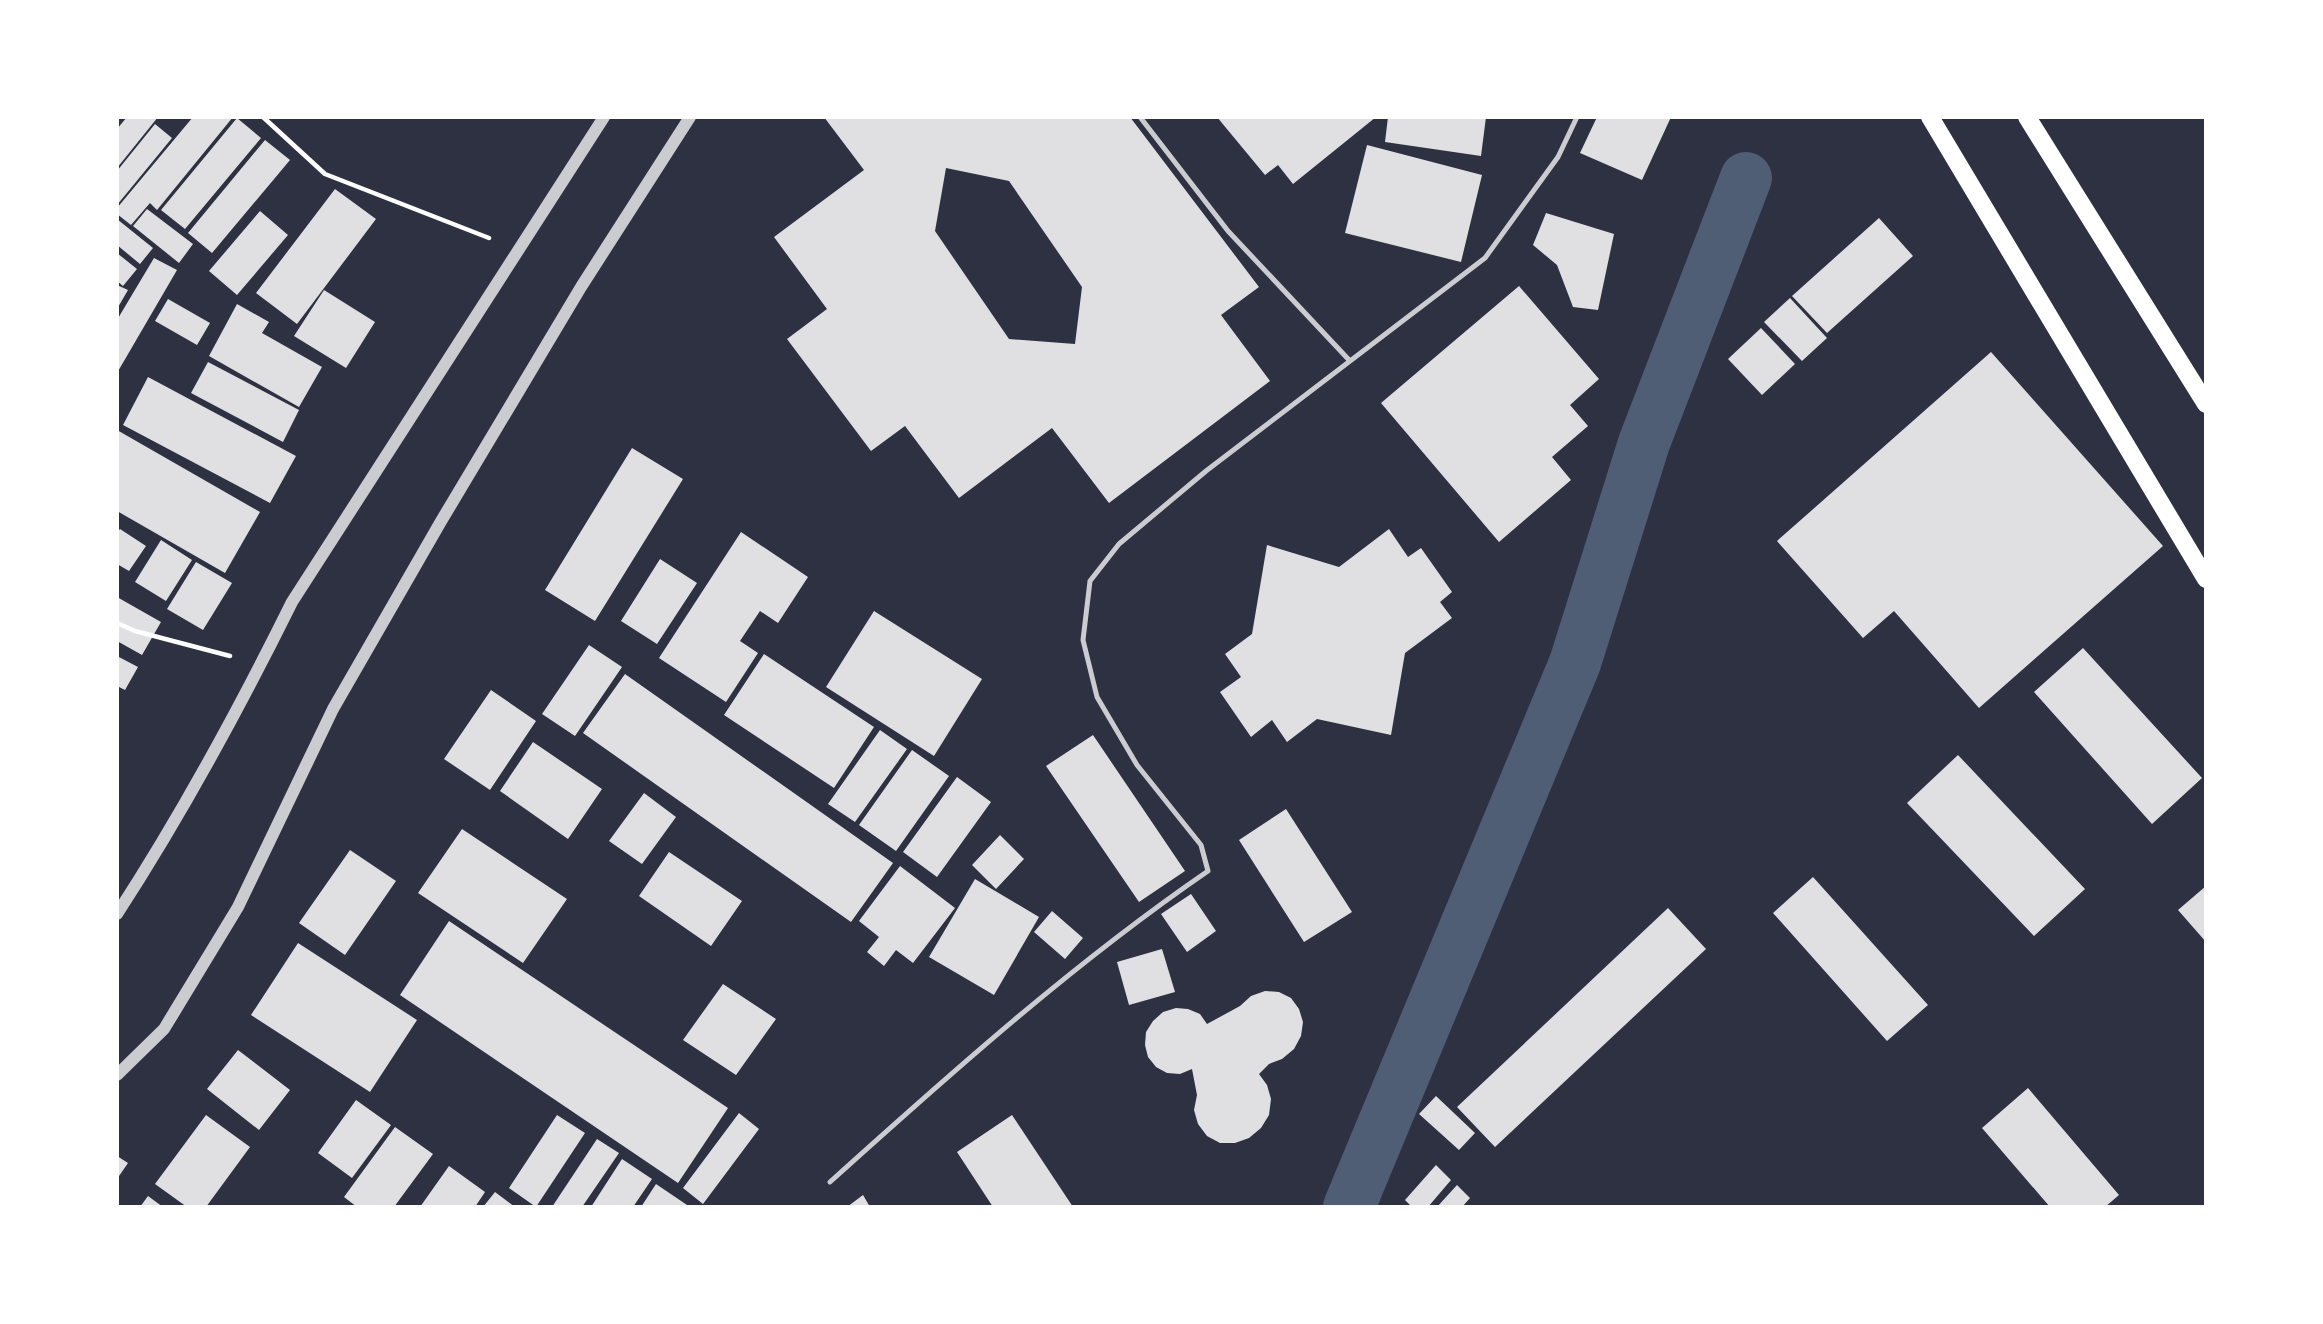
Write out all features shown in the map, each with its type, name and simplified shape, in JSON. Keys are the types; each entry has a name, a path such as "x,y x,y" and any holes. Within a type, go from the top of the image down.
{"main road":[{"path":"1930,117 2206,579"},
{"path":"2027,117 2206,404"}],"street":[{"path":"117,914 159,850 292,602 604,117"},
{"path":"117,1075 164,1029 238,907 333,709 581,287 690,117"}],"lane":[{"path":"1140,117 1228,231 1350,361"},
{"path":"830,1182 958,1066 1151,910 1208,871 1201,845 1137,765 1097,697 1083,640 1090,581 1119,544 1206,471 1485,258 1558,157 1577,117"}],"path":[{"path":"263,117 325,174 519,250"},
{"path":"117,623 135,631 261,664"}],"building":[{"path":"127,117 158,117 117,168 117,129"},
{"path":"193,117 233,117 157,210 150,203 131,225 117,214 117,208"},
{"path":"824,117 1130,117 1259,287 1221,315 1270,381 1109,503 1052,428 959,498 905,426 871,451 787,339 827,309 774,237 864,170","holes":["946,168 1009,181 1082,287 1075,344 1009,339 935,231"]},
{"path":"1217,117 1376,117 1293,184 1278,165 1265,175"},
{"path":"1388,117 1486,117 1481,156 1385,142"},
{"path":"1597,117 1671,117 1642,180 1580,153"},
{"path":"237,118 261,138 185,229 161,210"},
{"path":"155,124 172,138 117,205 117,171"},
{"path":"265,140 290,160 212,253 188,233"},
{"path":"1367,145 1482,175 1461,262 1345,233"},
{"path":"335,189 376,219 297,324 256,293"},
{"path":"147,209 193,244 179,263 133,226"},
{"path":"260,211 288,235 237,295 209,271"},
{"path":"1546,213 1614,234 1598,310 1573,307 1557,265 1533,245"},
{"path":"1879,218 1913,256 1827,333 1792,296"},
{"path":"117,219 153,248 140,264 117,245"},
{"path":"117,253 137,269 123,286 117,281"},
{"path":"154,258 177,270 117,373 117,320"},
{"path":"117,285 128,290 117,309"},
{"path":"1519,286 1599,379 1570,405 1588,426 1552,457 1571,480 1499,542 1381,403"},
{"path":"324,290 375,322 346,368 294,336"},
{"path":"1790,298 1827,338 1802,361 1764,322"},
{"path":"168,299 210,323 197,345 155,321"},
{"path":"237,304 269,322 262,333 322,367 299,407 209,356"},
{"path":"1761,328 1795,364 1762,395 1728,359"},
{"path":"1991,352 2163,546 1979,708 1894,611 1863,638 1777,541"},
{"path":"208,362 299,410 283,442 191,393"},
{"path":"148,377 296,456 270,503 123,425"},
{"path":"117,430 260,512 225,573 117,511"},
{"path":"632,448 683,479 595,621 545,590"},
{"path":"120,529 146,546 129,571 117,564 117,533"},
{"path":"1389,529 1408,557 1421,548 1452,592 1440,602 1452,618 1405,653 1391,735 1317,719 1287,742 1272,720 1251,737 1220,692 1241,677 1225,654 1252,634 1267,545 1339,567"},
{"path":"741,532 808,577 778,623 760,611 740,641 758,653 726,702 659,658"},
{"path":"161,540 192,560 166,601 135,582"},
{"path":"660,559 697,583 657,644 621,621"},
{"path":"196,562 232,583 203,630 167,609"},
{"path":"117,597 161,622 142,655 117,641"},
{"path":"874,611 982,679 934,756 826,687"},
{"path":"589,645 622,667 575,736 542,714"},
{"path":"2083,648 2202,778 2152,824 2034,692"},
{"path":"764,654 874,727 834,788 724,715"},
{"path":"117,656 138,667 125,690 117,686"},
{"path":"625,674 893,863 851,922 583,733"},
{"path":"491,690 536,721 490,790 444,759"},
{"path":"880,730 907,749 855,822 828,804"},
{"path":"1093,735 1185,871 1139,902 1046,766"},
{"path":"533,742 602,789 568,839 500,791"},
{"path":"912,750 949,776 896,851 859,825"},
{"path":"1958,755 2085,889 2034,936 1907,803"},
{"path":"957,777 991,802 937,877 903,852"},
{"path":"644,793 676,817 642,864 609,841"},
{"path":"1286,809 1352,912 1304,942 1239,840"},
{"path":"462,829 567,899 523,963 418,893"},
{"path":"1000,835 1024,859 996,889 972,865"},
{"path":"350,850 396,881 345,955 299,923"},
{"path":"669,852 742,901 711,946 639,896"},
{"path":"900,866 955,908 913,963 896,950 884,966 867,952 879,937 859,921"},
{"path":"1813,877 1928,1005 1887,1041 1773,913"},
{"path":"975,879 1039,917 994,995 929,957"},
{"path":"2206,886 2206,942 2178,910"},
{"path":"1191,894 1216,931 1187,952 1161,914"},
{"path":"1668,908 1706,949 1495,1147 1457,1107"},
{"path":"1052,911 1083,938 1065,959 1034,932"},
{"path":"449,921 728,1108 678,1183 400,995"},
{"path":"298,943 417,1020 370,1092 251,1015"},
{"path":"1162,949 1175,992 1129,1005 1117,962"},
{"path":"723,984 776,1019 736,1075 683,1040"},
{"path":"1265,991 1279,992 1291,998 1299,1009 1303,1022 1301,1036 1294,1049 1282,1059 1269,1064 1259,1074 1267,1085 1271,1099 1269,1115 1261,1128 1249,1138 1235,1143 1220,1143 1207,1136 1198,1124 1194,1110 1197,1095 1192,1069 1180,1074 1167,1073 1156,1067 1148,1057 1146,1032 1163,1012 1176,1008 1188,1009 1200,1014 1207,1024 1240,1006 1251,996"},
{"path":"238,1050 290,1090 259,1130 207,1089"},
{"path":"2028,1088 2119,1195 2105,1207 2050,1207 1982,1128"},
{"path":"1436,1096 1475,1133 1459,1150 1419,1114"},
{"path":"356,1100 391,1125 352,1178 318,1153"},
{"path":"739,1113 759,1129 703,1204 683,1188"},
{"path":"206,1115 250,1147 206,1207 187,1207 155,1184"},
{"path":"557,1115 585,1133 536,1207 509,1188"},
{"path":"1012,1115 1073,1207 993,1207 957,1152"},
{"path":"395,1127 433,1154 394,1207 357,1207 344,1197"},
{"path":"597,1139 619,1153 582,1207 552,1207"},
{"path":"117,1156 128,1163 117,1179"},
{"path":"622,1159 652,1179 633,1207 591,1207"},
{"path":"1436,1165 1451,1180 1428,1207 1412,1207 1405,1200"},
{"path":"449,1166 485,1192 475,1207 420,1207"},
{"path":"656,1184 690,1207 641,1207"},
{"path":"1457,1185 1470,1198 1462,1207 1437,1207"},
{"path":"495,1192 515,1207 483,1207"},
{"path":"863,1195 870,1207 847,1207"},
{"path":"148,1196 163,1207 140,1207"}],"waterway":[{"path":"1349,1207 1575,663 1644,443 1746,178"}]}
